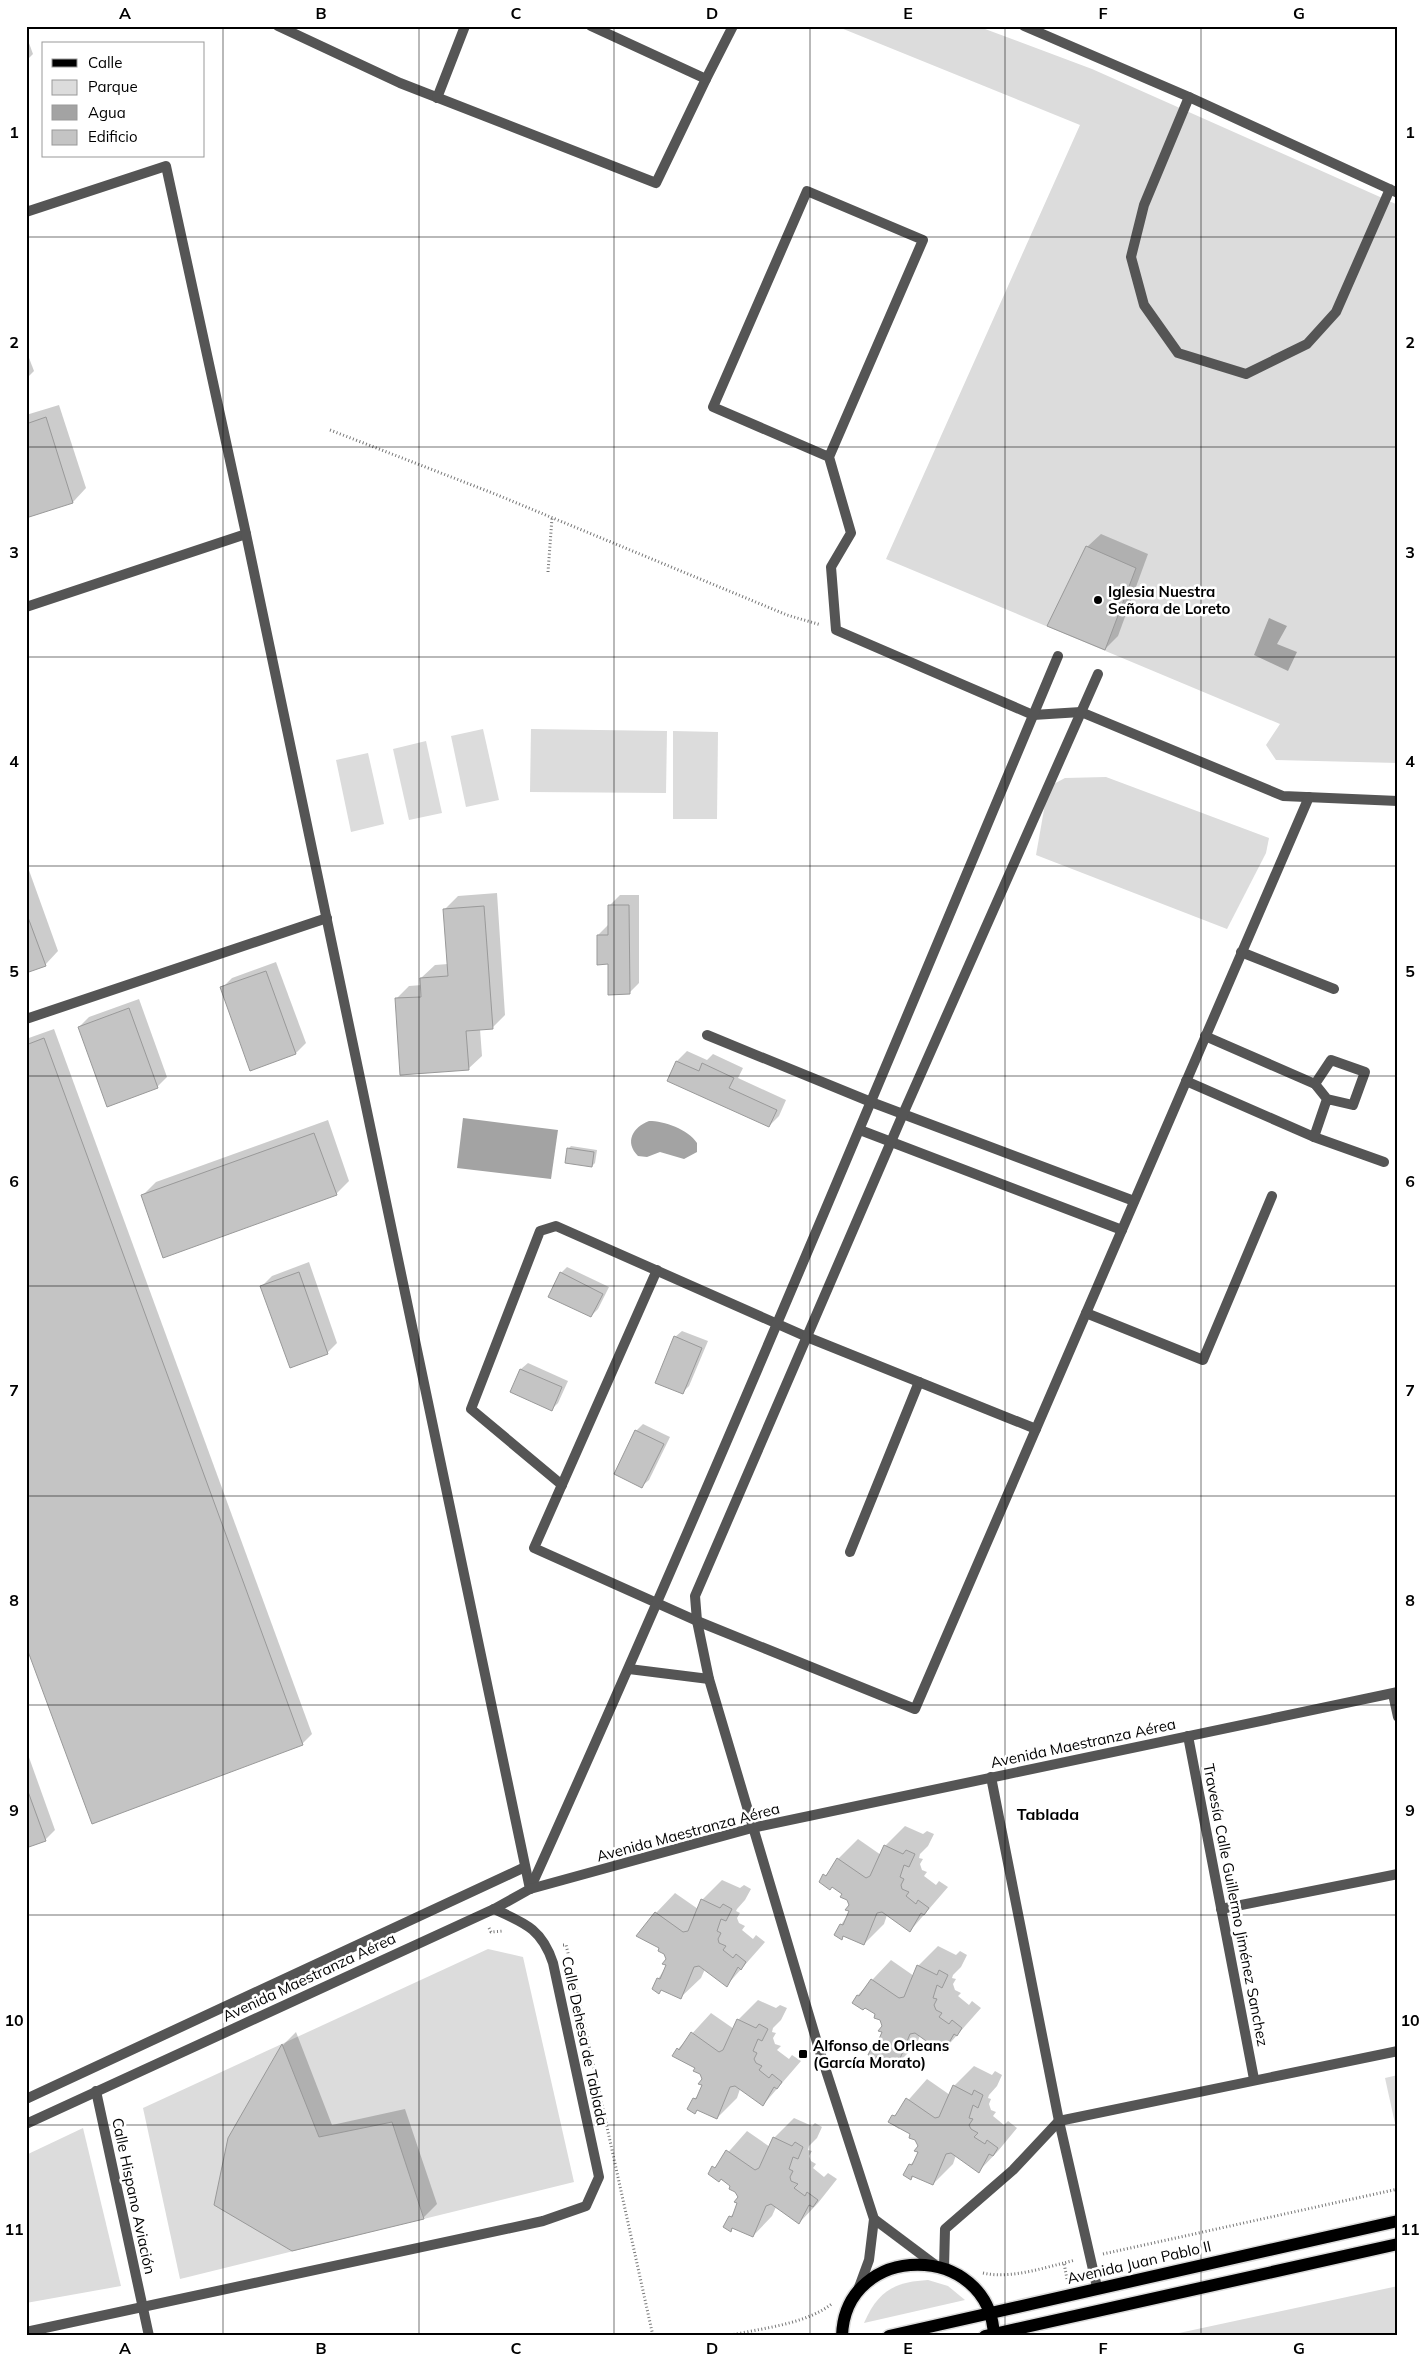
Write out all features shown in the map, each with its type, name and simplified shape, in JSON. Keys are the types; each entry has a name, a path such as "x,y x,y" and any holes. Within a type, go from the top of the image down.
{"main road":[{"name":"Avenida Juan Pablo II","path":"889,2336 1097,2287 1398,2221"},
{"path":"842,2336 848,2310 857,2293 872,2278 892,2268 913,2263 939,2266 958,2274 977,2290 990,2312 991,2335 1398,2244"}],"street":[{"path":"278,26 400,84 656,183 733,26"},
{"path":"437,98 464,26"},
{"path":"591,26 706,79"},
{"path":"1024,26 1189,97 1394,191 1336,312 1307,344 1246,374 1178,353 1144,305 1131,257 1144,205 1189,97"},
{"path":"26,212 166,166 246,534 530,1889"},
{"path":"829,457 713,407 808,191 923,240 829,457 851,533 831,567 836,630 1033,715 1081,712 1283,796 1398,801"},
{"path":"26,607 246,534"},
{"path":"530,1889 629,1669 860,1130 1058,656"},
{"path":"857,2293 869,2260 874,2219 819,2049 709,1679 697,1622 695,1596 903,1114 1098,674"},
{"path":"657,1270 534,1548 697,1622 915,1709 1309,797"},
{"path":"26,1019 327,918"},
{"path":"1242,952 1334,989"},
{"path":"707,1035 871,1102 1134,1201"},
{"path":"1205,1036 1316,1084 1327,1099 1353,1105 1365,1072 1331,1060 1316,1084"},
{"path":"1186,1081 1314,1137 1384,1162"},
{"path":"1314,1137 1327,1099"},
{"path":"860,1130 1122,1230"},
{"path":"1086,1313 1203,1360 1272,1196"},
{"path":"562,1485 472,1409 540,1231 556,1226 807,1337 1036,1429"},
{"path":"850,1552 919,1382"},
{"path":"629,1669 709,1679"},
{"path":"1395,1693 1398,1717"},
{"name":"Avenida Maestranza Aérea","path":"26,2124 494,1908 530,1889 752,1828 1395,1693"},
{"name":"Travesía Calle Guillermo Jiménez Sanchez","path":"1188,1736 1254,2079"},
{"path":"991,1777 1059,2121 1097,2287"},
{"path":"26,2099 525,1867"},
{"path":"1221,1909 1398,1874"},
{"name":"Calle Dehesa de Tablada","path":"144,2308 543,2221 586,2206 599,2177 553,1963 547,1944 526,1923 494,1908"},
{"path":"874,2219 939,2266 945,2228 1013,2170 1059,2121 1254,2079 1398,2051"},
{"name":"Calle Hispano Aviación","path":"96,2091 149,2336"},
{"path":"26,2332 144,2308"}],"path":[{"path":"330,430 552,518 787,615 836,630"},
{"path":"548,572 552,518"},
{"path":"559,1946 566,1944 570,1964"},
{"path":"573,1973 596,2068 653,2336"},
{"path":"1068,2283 1064,2263 1398,2189"}],"green space":[{"path":"836,26 977,26 1092,69 1398,205 1398,763 1276,760 1266,745 1280,724 886,559 1080,125"},
{"path":"483,729 499,800 466,807 451,736"},
{"path":"531,729 667,731 666,793 530,792"},
{"path":"673,731 718,732 717,819 673,819"},
{"path":"426,741 442,813 409,820 393,749"},
{"path":"368,753 384,824 351,832 336,760"},
{"path":"1106,777 1269,838 1266,853 1227,929 1036,855 1048,787 1065,778"},
{"path":"488,1949 523,1957 574,2182 180,2279 143,2108"},
{"path":"1398,2075 1398,2137 1385,2078"},
{"path":"83,2128 121,2286 26,2303 26,2155"},
{"path":"928,2280 948,2286 965,2300 864,2323 875,2303 888,2290 906,2283"},
{"path":"1398,2286 1398,2336 1165,2336"}],"water":[{"path":"1269,618 1287,626 1277,644 1297,652 1288,671 1254,655"},
{"path":"463,1118 558,1130 551,1179 457,1168"},
{"path":"649,1121 662,1122 682,1130 697,1143 697,1152 684,1159 660,1152 647,1157 638,1156 632,1145 632,1136 639,1127"}],"building":[{"path":"46,417 73,503 26,518 26,424"},
{"path":"1086,546 1136,568 1105,650 1047,626"},
{"path":"608,905 629,905 630,994 608,995 608,964 597,965 597,935 608,935"},
{"path":"484,906 493,1029 466,1031 469,1070 400,1075 395,998 421,997 420,978 448,976 443,909"},
{"path":"26,912 46,966 26,973"},
{"path":"266,971 296,1054 250,1071 220,987"},
{"path":"129,1008 158,1088 107,1107 78,1027"},
{"path":"44,1038 303,1745 92,1824 26,1646 26,1045"},
{"path":"676,1061 699,1071 702,1063 734,1078 729,1088 777,1110 769,1127 667,1081"},
{"path":"314,1133 337,1195 163,1258 141,1195"},
{"path":"567,1148 594,1152 592,1167 565,1163"},
{"path":"299,1272 328,1354 290,1368 260,1286"},
{"path":"560,1272 603,1294 591,1317 548,1297"},
{"path":"674,1336 702,1348 683,1394 655,1383"},
{"path":"520,1369 562,1387 552,1411 510,1392"},
{"path":"635,1430 664,1444 642,1488 614,1474"},
{"path":"26,1786 46,1841 26,1848"},
{"path":"884,1845 903,1854 906,1850 915,1854 909,1867 904,1865 900,1877 904,1879 901,1885 902,1889 909,1892 906,1896 916,1904 918,1900 929,1908 924,1915 921,1913 910,1932 882,1912 877,1913 864,1945 843,1936 842,1940 834,1935 840,1924 843,1925 849,1911 845,1910 849,1905 847,1900 840,1897 842,1894 832,1887 830,1890 819,1882 823,1874 826,1876 837,1858 866,1878 870,1876"},
{"path":"701,1899 720,1908 723,1904 732,1909 726,1921 721,1919 717,1931 721,1933 718,1939 719,1943 726,1946 723,1950 733,1958 736,1954 746,1962 741,1970 738,1967 727,1987 699,1966 694,1967 681,1999 661,1990 659,1994 652,1989 657,1978 660,1979 666,1965 662,1964 666,1959 664,1954 658,1951 659,1948 636,1936 655,1912 683,1932 688,1931"},
{"path":"917,1965 937,1975 939,1970 948,1975 942,1988 937,1985 933,1998 937,1999 934,2005 936,2010 942,2013 939,2017 949,2024 952,2020 962,2028 957,2036 954,2034 943,2053 915,2033 910,2034 897,2066 877,2056 875,2060 868,2055 873,2045 876,2046 882,2032 878,2031 882,2026 880,2020 874,2018 875,2014 865,2008 863,2010 852,2003 871,1979 899,1998 904,1997"},
{"path":"737,2019 756,2028 759,2024 768,2029 762,2041 758,2039 753,2051 757,2053 754,2059 756,2063 762,2066 759,2070 769,2078 772,2074 782,2082 777,2089 774,2087 763,2106 735,2086 730,2087 717,2119 697,2110 695,2114 687,2109 693,2098 696,2099 702,2085 698,2084 702,2079 700,2074 693,2071 695,2068 672,2056 677,2048 679,2050 691,2032 719,2052 723,2050"},
{"path":"282,2044 319,2137 392,2122 424,2219 292,2251 214,2205 228,2138"},
{"path":"953,2085 972,2095 974,2090 983,2095 978,2108 973,2105 969,2118 973,2119 969,2125 971,2129 978,2133 974,2137 985,2144 987,2140 998,2148 993,2156 989,2154 979,2173 951,2153 946,2154 933,2185 912,2176 911,2180 903,2175 909,2164 912,2165 918,2152 914,2151 918,2146 915,2140 909,2138 910,2134 888,2122 892,2115 895,2116 906,2098 935,2118 939,2117"},
{"path":"773,2137 792,2146 795,2142 803,2147 798,2159 793,2157 789,2169 793,2171 790,2177 791,2181 798,2184 794,2188 805,2196 807,2192 818,2200 813,2207 809,2205 799,2224 771,2204 766,2206 753,2237 732,2228 731,2232 723,2227 729,2216 732,2217 737,2203 734,2202 738,2197 735,2192 729,2189 730,2186 721,2179 719,2182 708,2174 712,2166 715,2168 726,2150 755,2170 759,2168"}],"place":[{"name":"Iglesia Nuestra Señora de Loreto","path":"1098,600"},
{"name":"Alfonso de Orleans (García Morato)","path":"803,2054"}],"district":[{"name":"Tablada","path":"1048,1814"}]}
